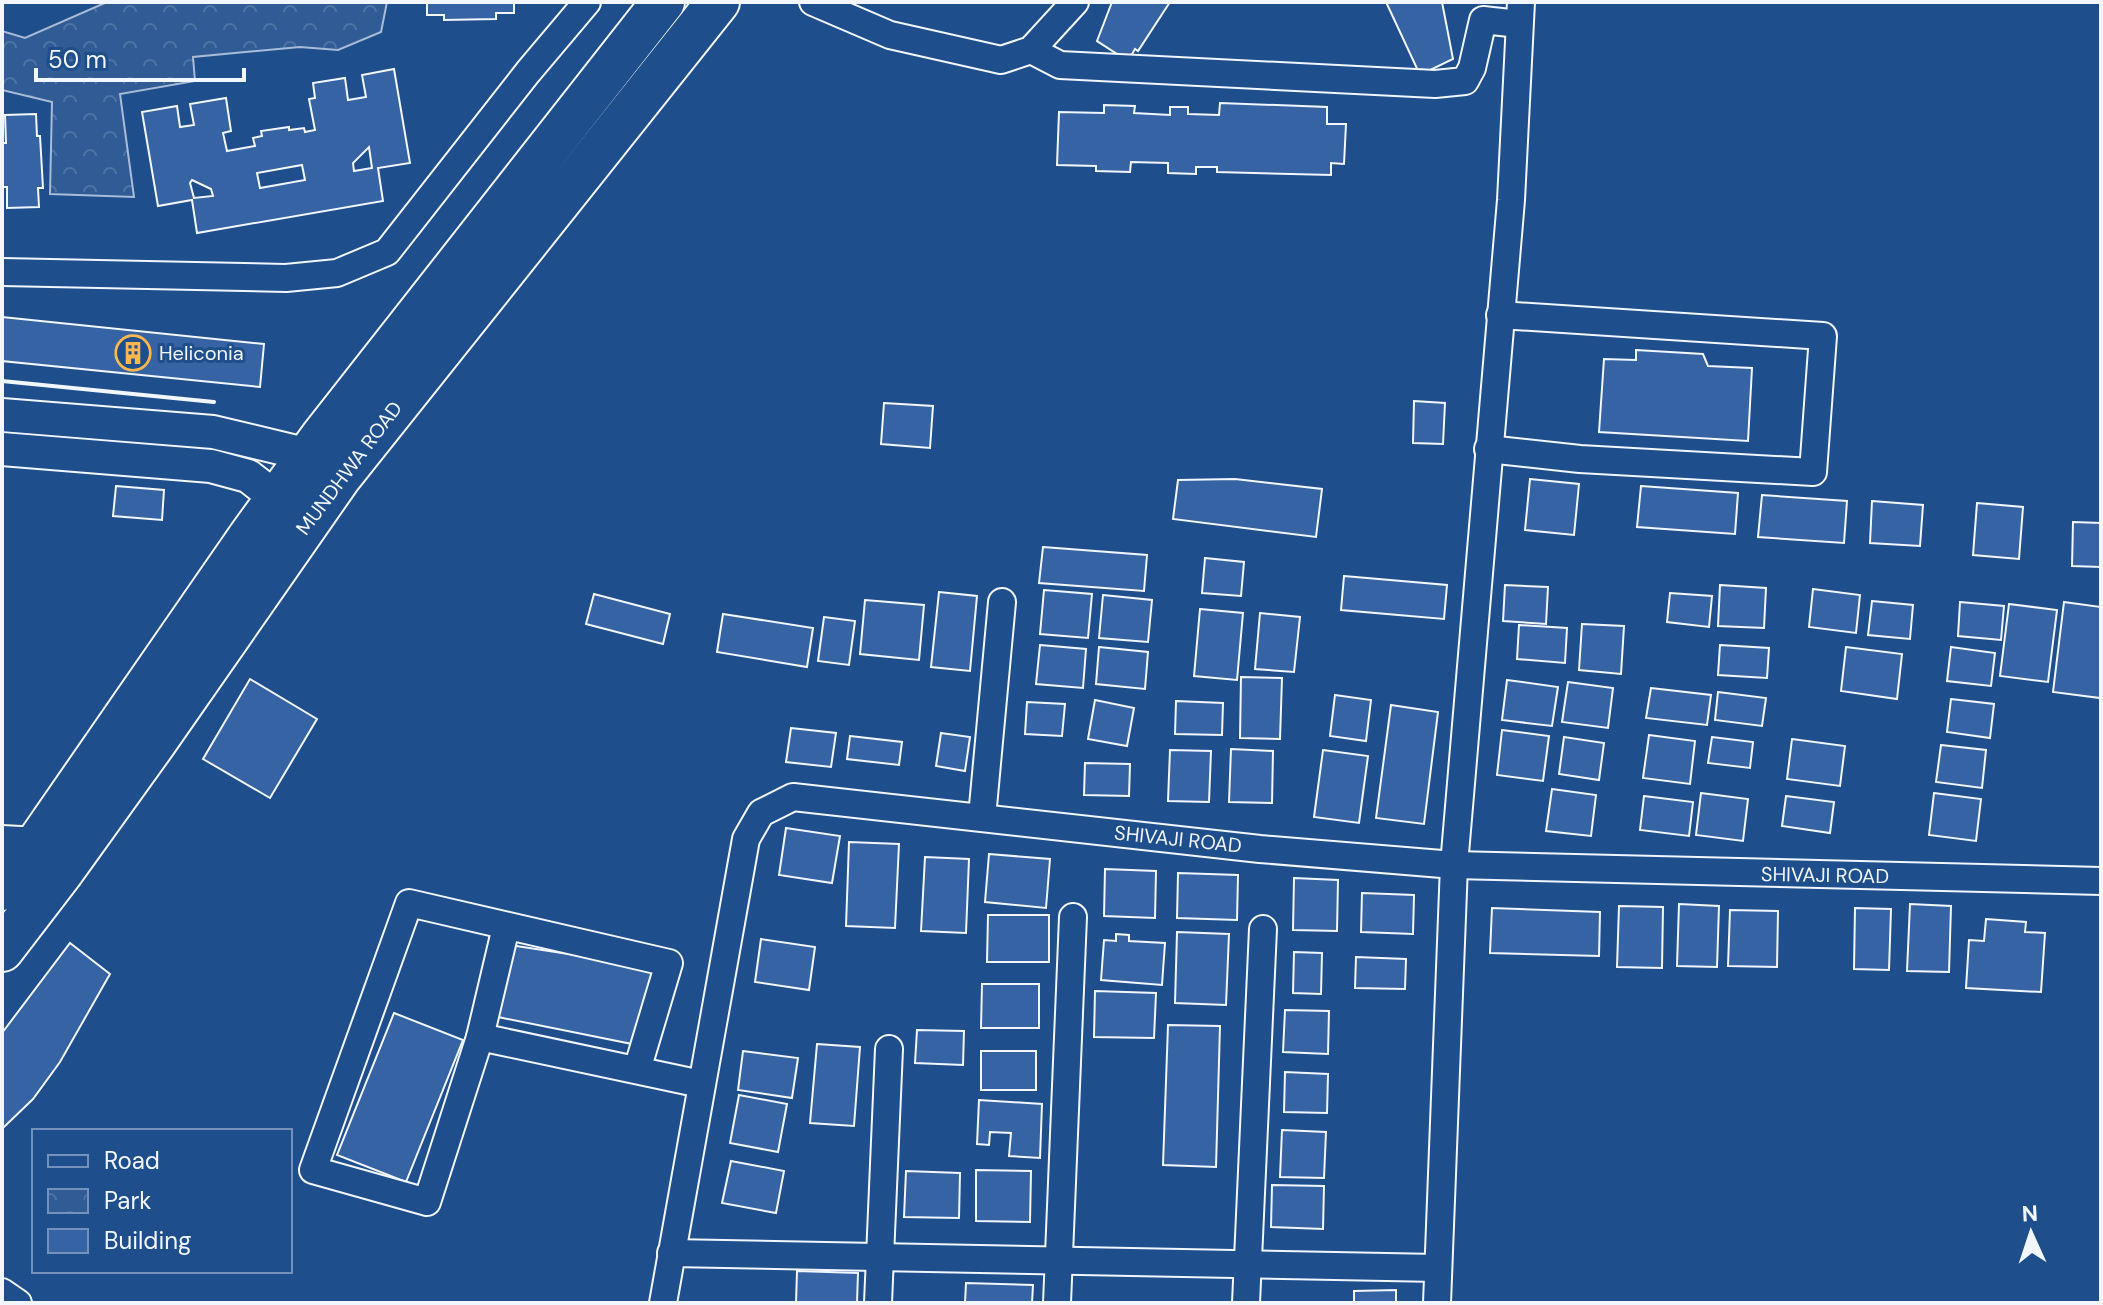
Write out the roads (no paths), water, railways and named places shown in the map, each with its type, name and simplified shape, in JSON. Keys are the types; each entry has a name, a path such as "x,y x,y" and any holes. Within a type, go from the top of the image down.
{"highway":[{"name":"MUNDHWA ROAD","path":"2,889 20,840 292,510 663,2"},
{"name":"MUNDHWA ROAD","path":"324,466 718,2"},
{"name":"MUNDHWA ROAD","path":"2,950 153,745 292,510"}],"street":[{"path":"2,272 286,278 337,273 387,252 587,2"},
{"path":"813,2 890,35 1001,60 1031,50 1075,2"},
{"path":"1031,50 1060,65 1435,84 1465,81 1472,68 1480,11 1520,13 1511,200 1454,865 1437,1303"},
{"path":"1488,449 1580,459 1813,472 1823,336 1500,315"},
{"path":"2,415 213,432 324,466"},
{"path":"2,449 211,466 248,476 292,510"},
{"path":"982,817 1002,602"},
{"name":"SHIVAJI ROAD","path":"663,1303 746,839 761,813 793,797 1291,852 1454,865 2101,881"},
{"path":"506,927 480,1037 427,1202 313,1170 409,903 669,963 637,1070"},
{"path":"1057,1303 1073,917"},
{"path":"1246,1303 1263,929"},
{"path":"480,1037 701,1084"},
{"path":"878,1303 889,1049"},
{"path":"671,1253 1438,1268"},
{"path":"2,1292 18,1303"}],"place":[{"name":"Heliconia","path":"133,353"}]}
